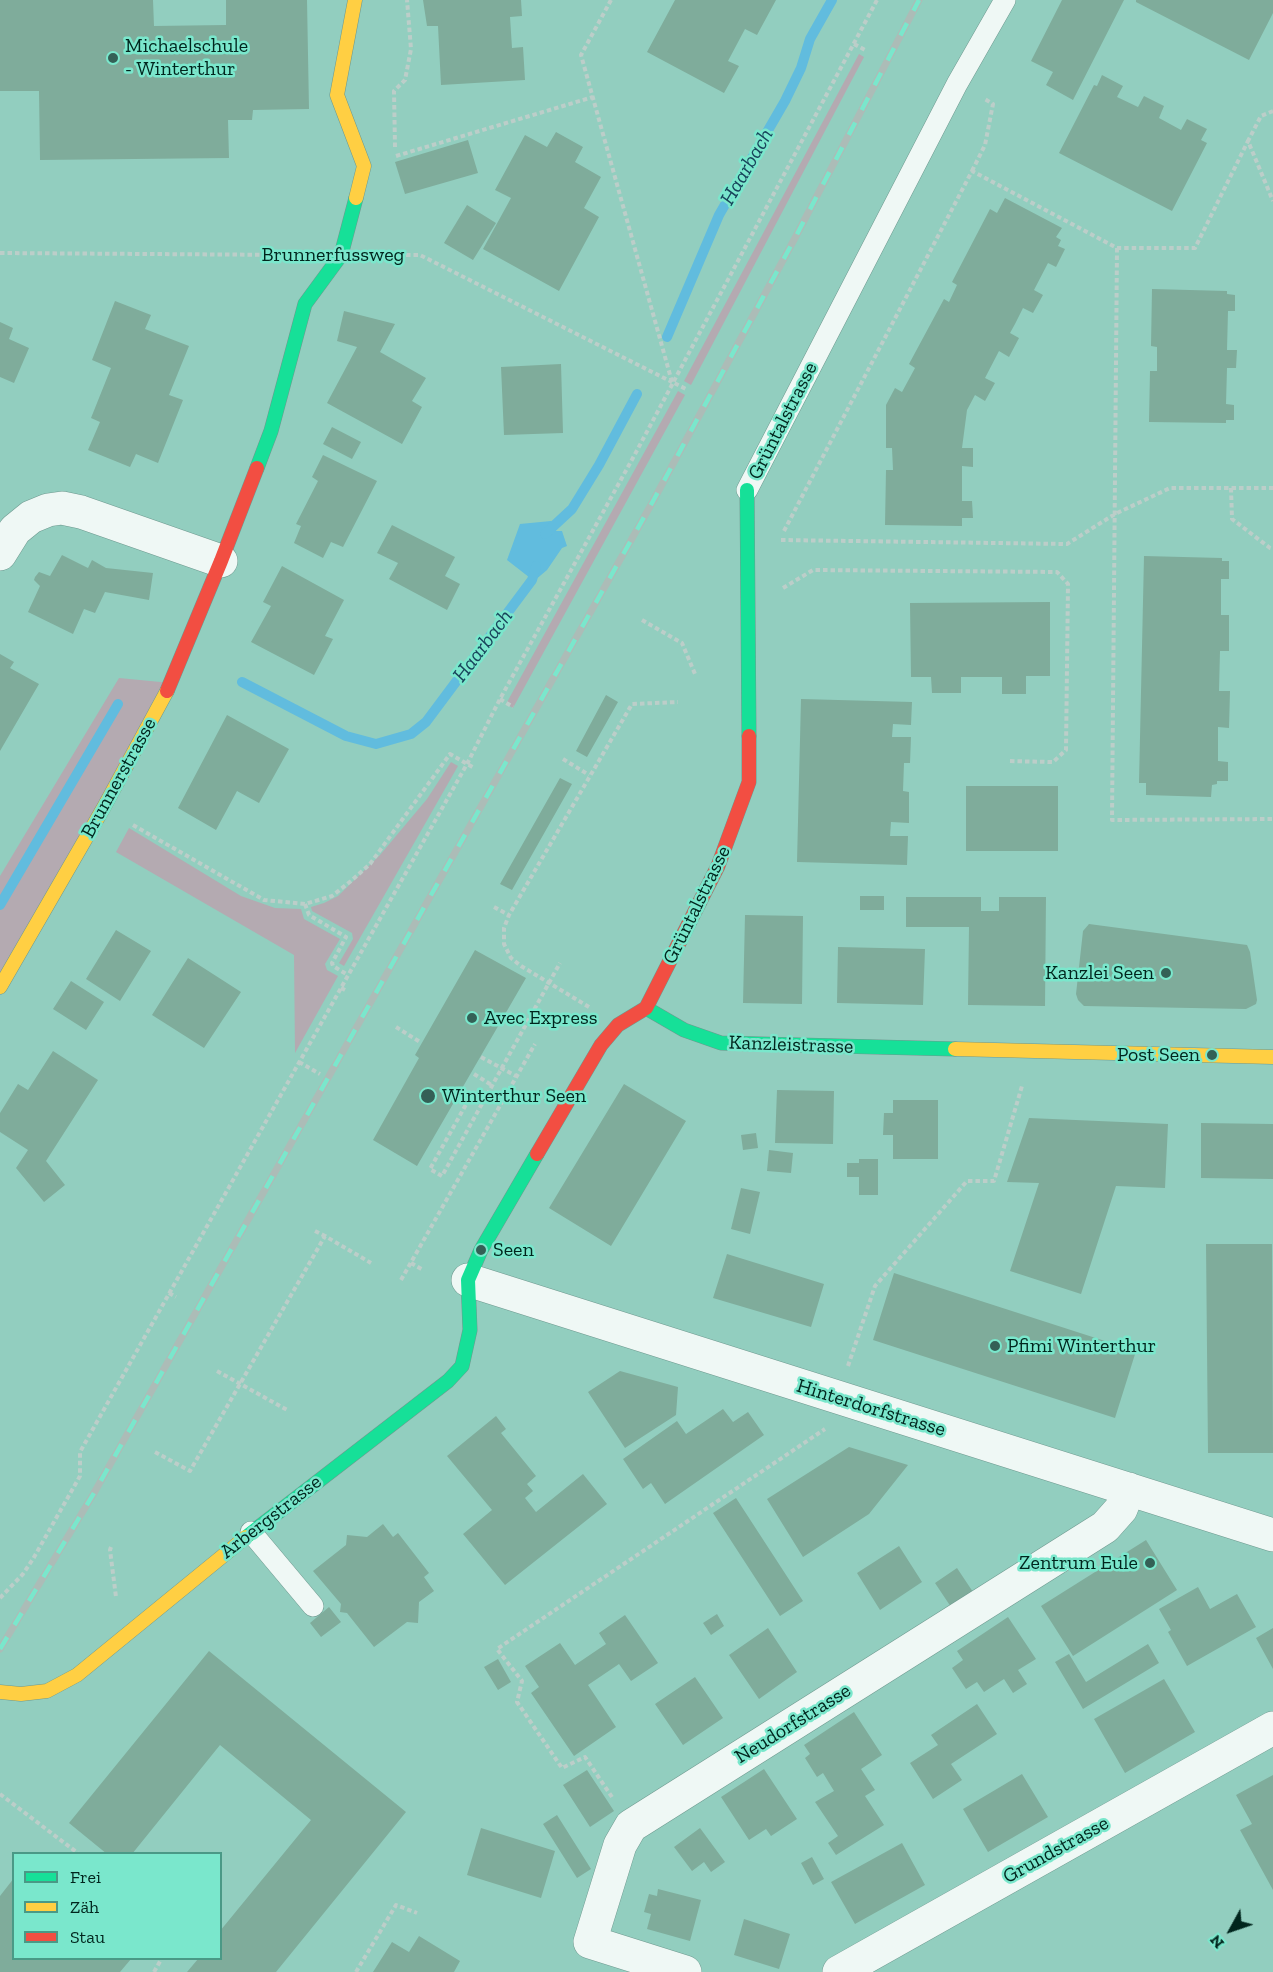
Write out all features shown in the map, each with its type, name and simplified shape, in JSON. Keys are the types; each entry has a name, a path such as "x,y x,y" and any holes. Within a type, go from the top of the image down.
{"street":[{"path":"341,255 364,166 337,95 355,0"},
{"name":"Brunnerstrasse","path":"0,987 104,807 171,683 271,431 305,304 341,255"},
{"name":"Grüntalstrasse","path":"646,1008 718,867 749,782 747,490"},
{"path":"0,554 15,530 31,517 48,510 62,508 81,512 221,561"},
{"path":"468,1280 481,1250 601,1045 618,1025 646,1008"},
{"name":"Kanzleistrasse","path":"646,1008 684,1030 721,1043 1273,1057"},
{"name":"Hinterdorfstrasse","path":"468,1280 1273,1535"},
{"name":"Arbergstrasse","path":"0,1692 21,1694 47,1691 77,1675 251,1532 448,1381 462,1366 470,1330 468,1280"},
{"name":"Neudorfstrasse","path":"631,1826 1105,1527 1121,1509 1129,1489"},
{"name":"Grundstrasse","path":"839,1972 1273,1728"},
{"path":"631,1826 620,1845 590,1942 685,1972"}],"lane":[{"name":"Grüntalstrasse","path":"747,490 957,84 1005,0"},
{"path":"251,1532 313,1606"}],"path":[{"path":"396,156 394,91 405,80 411,49 406,0"},
{"path":"611,0 581,55 672,382"},
{"path":"0,1598 23,1574 33,1559 80,1476 80,1452 467,764 877,0"},
{"path":"854,44 867,51"},
{"path":"957,84 993,104 985,145 779,540 1067,544 1115,514 1170,488 1273,488"},
{"path":"364,166 593,97"},
{"path":"972,171 1117,248 1195,248 1261,116 1273,111"},
{"path":"1248,141 1273,201"},
{"path":"1117,248 1112,820 1273,819"},
{"name":"Brunnerfussweg","path":"0,253 420,255 688,390"},
{"path":"1232,488 1232,519 1273,549"},
{"path":"749,595 775,593 813,570 1057,572 1068,584 1066,750 1053,762 1007,761"},
{"path":"642,620 682,643 695,674"},
{"path":"500,699 513,707"},
{"path":"618,1025 511,958 504,944 504,928 509,915 589,774 632,704 678,702"},
{"path":"104,807 264,900 305,904 332,896 370,864 450,754 474,768"},
{"path":"563,759 589,774"},
{"path":"305,904 309,915 346,936 332,963 348,975"},
{"path":"494,907 509,915"},
{"path":"473,1092 430,1169 442,1176 560,963"},
{"path":"341,988 347,991"},
{"path":"396,1027 420,1042"},
{"path":"401,1280 535,1044"},
{"path":"481,1057 516,1076"},
{"path":"299,1062 320,1074"},
{"path":"474,1074 493,1086"},
{"path":"631,1826 585,1757 562,1768 517,1702 522,1682 497,1649 826,1428 875,1286 967,1181 994,1180 1024,1080"},
{"path":"315,1231 371,1263"},
{"path":"155,1452 190,1471 325,1236"},
{"path":"411,1263 423,1270"},
{"path":"169,1293 176,1297"},
{"path":"218,1371 289,1411"},
{"path":"111,1547 122,1639"},
{"path":"0,1794 76,1852"},
{"path":"356,1972 396,1905 417,1913"}],"shaded area":[{"path":"859,54 864,57 691,385 684,381"},
{"path":"678,391 685,395 513,708 506,704"},
{"path":"119,678 171,683 0,987 0,876"},
{"path":"451,762 458,766 344,966 339,963 353,939 352,933 312,911 311,907 338,896 380,855 427,799"},
{"path":"129,828 241,896 275,908 301,909 304,919 340,939 325,964 327,970 338,976 295,1053 294,955 116,852"}],"water":[{"path":"551,521 556,531 562,531 567,546 562,548 547,570 534,581 507,560 520,524"}],"building":[{"name":"Michaelschule - Winterthur","path":"0,0 153,0 154,26 226,25 226,0 307,0 309,109 253,110 252,120 228,120 229,158 40,160 39,91 0,91"},
{"path":"423,0 521,0 522,16 510,17 512,48 523,47 525,80 441,85 438,26 427,26"},
{"path":"675,0 776,0 757,35 745,29 728,61 739,66 724,93 647,52"},
{"path":"1062,0 1124,0 1073,100 1046,85 1053,72 1031,61"},
{"path":"1136,0 1273,0 1273,13 1249,60"},
{"path":"1102,75 1123,86 1117,97 1138,107 1144,96 1164,106 1159,118 1181,130 1187,119 1207,129 1201,140 1207,143 1172,211 1059,153 1094,85 1097,86"},
{"path":"556,132 583,147 575,162 601,177 584,208 599,217 559,291 483,249 511,198 495,190 525,135 547,147"},
{"path":"468,140 478,173 405,194 395,162"},
{"path":"1005,198 1062,228 1056,237 1061,240 1058,246 1065,249 1056,267 1048,263 1034,290 1043,295 1033,313 1023,308 1010,333 1019,338 1009,357 999,351 985,378 995,383 985,401 975,395 967,410 962,448 973,448 973,467 962,466 962,501 972,501 973,518 962,518 962,526 885,525 886,470 893,470 892,448 886,448 886,405 895,388 902,392 915,368 909,364 944,299 949,302 957,285 952,282 990,209 997,213"},
{"path":"467,205 496,223 473,260 444,243"},
{"path":"1152,289 1227,291 1227,294 1235,295 1235,311 1228,311 1227,350 1237,350 1236,368 1227,368 1226,404 1234,405 1234,420 1226,420 1226,423 1149,422 1150,371 1157,371 1157,347 1151,346"},
{"path":"115,301 151,315 145,329 189,346 169,395 183,400 158,463 136,454 130,467 88,450 100,422 91,418 111,368 92,360"},
{"path":"344,311 395,324 380,352 426,378 412,401 422,407 402,444 327,403 357,347 337,341"},
{"path":"0,322 13,328 9,339 29,348 14,383 0,377"},
{"path":"561,364 563,433 504,435 501,367"},
{"path":"332,427 361,442 352,459 323,444"},
{"path":"323,455 377,481 343,547 331,542 323,558 294,543 301,526 296,524 318,481 312,477"},
{"path":"392,525 455,557 445,576 460,584 447,610 389,579 398,563 377,553"},
{"path":"62,555 88,568 92,560 106,568 153,573 149,600 105,592 95,613 84,609 73,634 28,612 40,586 34,580 35,577 39,572 50,576"},
{"path":"1144,556 1222,558 1222,561 1229,561 1229,579 1221,579 1221,615 1229,615 1229,651 1220,651 1219,691 1230,691 1229,728 1218,727 1218,761 1228,762 1228,781 1217,781 1217,784 1212,785 1211,797 1146,795 1146,783 1139,783"},
{"path":"282,566 344,600 325,636 333,639 314,675 251,642 271,606 263,602"},
{"path":"1050,602 1050,676 1026,676 1026,694 1002,694 1002,677 961,677 961,693 932,693 931,677 911,677 910,603"},
{"path":"0,654 14,662 10,668 39,684 0,751"},
{"path":"606,695 618,702 587,757 576,751"},
{"path":"801,699 912,702 911,725 893,724 892,737 911,737 910,763 904,763 903,791 909,792 909,823 891,822 890,836 908,836 907,865 797,862"},
{"path":"227,715 289,749 259,803 237,791 216,830 178,808"},
{"path":"560,778 572,784 512,890 500,884"},
{"path":"966,786 1058,786 1058,851 966,851"},
{"path":"860,896 884,896 884,910 860,910"},
{"path":"906,897 981,897 981,911 999,911 999,897 1046,897 1045,1006 968,1005 969,927 906,927"},
{"path":"745,915 803,916 802,1004 743,1003"},
{"name":"Kanzlei Seen","path":"1089,924 1247,945 1250,952 1256,1004 1246,1009 1084,1006 1076,994 1083,931"},
{"path":"116,930 151,951 120,1001 86,979"},
{"path":"838,947 925,949 923,1005 837,1003"},
{"path":"475,950 526,978 417,1166 373,1140 419,1058 415,1055"},
{"path":"188,958 241,992 204,1048 152,1015"},
{"path":"71,981 104,1002 86,1030 53,1009"},
{"path":"53,1051 98,1080 46,1161 65,1185 44,1202 16,1168 28,1150 0,1132 0,1113 18,1084 28,1090"},
{"path":"624,1084 686,1121 611,1246 549,1208"},
{"path":"777,1090 834,1091 833,1144 775,1143"},
{"path":"893,1100 938,1100 938,1159 893,1159 893,1135 883,1135 884,1113 893,1113"},
{"path":"1029,1118 1168,1124 1165,1188 1116,1186 1081,1294 1010,1271 1039,1183 1007,1182"},
{"path":"1201,1123 1273,1124 1273,1179 1201,1178"},
{"path":"756,1133 758,1148 743,1150 741,1135"},
{"path":"769,1150 793,1153 791,1173 767,1171"},
{"path":"859,1159 878,1159 878,1195 859,1195 859,1177 847,1177 847,1163 859,1163"},
{"path":"741,1188 760,1192 750,1234 731,1229"},
{"path":"1206,1244 1272,1244 1273,1453 1208,1453"},
{"path":"727,1254 824,1284 811,1327 713,1298"},
{"path":"894,1273 1136,1351 1115,1418 873,1340"},
{"path":"620,1371 678,1387 676,1415 625,1448 588,1392"},
{"path":"723,1409 733,1422 748,1412 764,1435 665,1504 651,1483 643,1489 623,1459 677,1421 686,1434"},
{"path":"496,1416 506,1429 501,1433 536,1476 527,1484 533,1491 525,1498 536,1512 583,1474 607,1504 505,1585 463,1534 492,1510 447,1456"},
{"path":"849,1447 908,1465 869,1514 803,1557 767,1499"},
{"path":"736,1498 803,1601 780,1616 713,1513"},
{"path":"383,1524 393,1537 398,1533 429,1573 424,1577 434,1591 419,1602 418,1623 407,1622 374,1647 347,1613 340,1612 341,1604 313,1571 346,1545 347,1535 367,1537"},
{"name":"Zentrum Eule","path":"1146,1540 1177,1590 1073,1656 1041,1606"},
{"path":"899,1546 922,1582 880,1610 857,1573"},
{"path":"957,1568 973,1592 951,1607 935,1583"},
{"path":"1198,1587 1210,1609 1237,1594 1256,1627 1187,1666 1168,1632 1171,1630 1159,1609"},
{"path":"329,1607 341,1622 321,1637 310,1623"},
{"path":"717,1614 724,1626 711,1635 703,1623"},
{"path":"625,1615 658,1663 631,1681 619,1664 588,1685 616,1727 574,1756 531,1693 539,1687 525,1666 560,1643 575,1665 606,1644 599,1633"},
{"path":"1008,1617 1036,1659 1018,1670 1027,1684 1013,1693 1004,1679 984,1692 977,1682 966,1689 952,1668 963,1660 957,1651"},
{"path":"768,1628 797,1672 759,1699 729,1655"},
{"path":"1273,1628 1273,1669 1256,1638"},
{"path":"1148,1644 1159,1663 1083,1709 1055,1662 1069,1654 1086,1682"},
{"path":"209,1651 406,1812 276,1972 187,1972 197,1960 222,1960 222,1929 311,1820 220,1745 134,1852 105,1852 69,1823"},
{"path":"498,1659 511,1682 498,1690 484,1667"},
{"path":"695,1677 723,1718 683,1745 655,1704"},
{"path":"1164,1679 1195,1732 1125,1773 1094,1719"},
{"path":"977,1704 997,1734 951,1764 962,1780 933,1799 910,1763 938,1745 931,1735"},
{"path":"854,1712 882,1755 861,1769 875,1790 865,1796 884,1825 836,1855 828,1843 838,1836 815,1802 834,1791 823,1773 817,1777 805,1758 810,1754 804,1745"},
{"path":"764,1769 797,1819 771,1836 766,1829 749,1840 721,1797"},
{"path":"587,1770 614,1811 590,1827 563,1785"},
{"path":"1022,1774 1048,1817 988,1852 963,1809"},
{"path":"1273,1775 1273,1890 1240,1830 1252,1824 1236,1795"},
{"path":"557,1815 591,1869 577,1878 543,1824"},
{"path":"481,1828 555,1851 541,1898 467,1875"},
{"path":"700,1828 725,1862 711,1872 704,1862 692,1871 674,1847"},
{"path":"902,1843 925,1885 855,1924 831,1882"},
{"path":"812,1857 824,1879 813,1885 801,1863"},
{"path":"12,1881 12,1960 130,1960 120,1972 0,1972 0,1896"},
{"path":"658,1889 701,1900 690,1941 647,1929 651,1914 644,1912 649,1894 657,1896"},
{"path":"744,1919 790,1934 779,1969 734,1955"},
{"path":"419,1936 460,1961 454,1972 373,1972 392,1942 409,1952"}],"waterway":[{"name":"Haarbach","path":"667,337 719,215 785,101 801,68 810,39 832,0"},
{"name":"Haarbach","path":"545,534 572,509 599,465 637,394"},
{"name":"Haarbach","path":"242,682 346,736 376,744 411,734 426,722 532,580 536,566"},
{"name":"Haarbach","path":"0,905 118,704"}],"railway":[{"path":"0,1649 94,1493 652,503 795,238 919,0"}],"traffic: fast":[{"path":"257,468 271,431 305,304 341,255 356,198"},
{"path":"747,490 749,736"},
{"path":"646,1008 684,1030 721,1043 955,1049"},
{"path":"246,1537 448,1381 462,1366 470,1330 468,1280 481,1250 537,1154"}],"traffic: slow":[{"path":"355,0 337,95 364,166 356,198"},
{"path":"0,987 104,807 167,691"},
{"path":"955,1049 1273,1057"},
{"path":"0,1692 21,1694 47,1691 77,1675 246,1537"}],"traffic: jam":[{"path":"167,691 257,468"},
{"path":"646,1008 718,866 749,782 749,736"},
{"path":"537,1154 601,1045 618,1025 646,1008"}],"place":[{"name":"Michaelschule - Winterthur","path":"113,58"},
{"name":"Kanzlei Seen","path":"1166,973"},
{"name":"Avec Express","path":"472,1018"},
{"name":"Post Seen","path":"1212,1055"},
{"name":"Winterthur Seen","path":"428,1096"},
{"name":"Seen","path":"481,1250"},
{"name":"Pfimi Winterthur","path":"995,1346"},
{"name":"Zentrum Eule","path":"1150,1563"}]}
